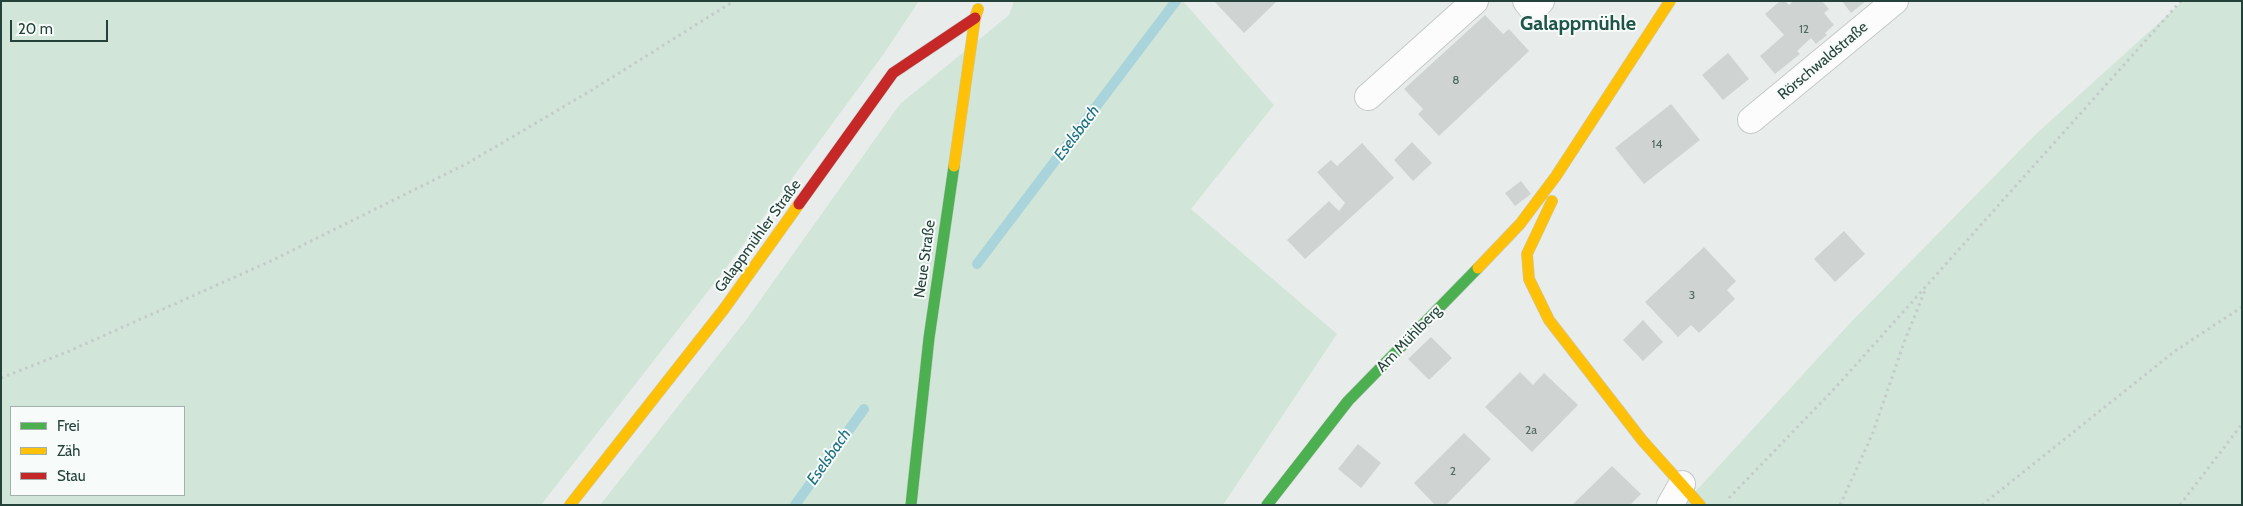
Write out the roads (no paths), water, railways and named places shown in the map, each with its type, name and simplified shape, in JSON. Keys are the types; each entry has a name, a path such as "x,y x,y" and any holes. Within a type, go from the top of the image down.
{"street":[{"path":"975,18 981,1"},
{"path":"1368,97 1474,1"},
{"path":"1526,1 1533,10 1541,1"},
{"name":"Am Mühlberg","path":"1267,505 1348,401 1520,224 1556,176 1670,1"},
{"name":"Rörschwaldstraße","path":"1751,120 1895,1"},
{"name":"Galappmühler Straße","path":"570,505 724,308 894,73 975,18"},
{"name":"Neue Straße","path":"911,505 929,338 975,18"},
{"name":"Am Mühlberg","path":"1556,176 1551,205 1527,254 1528,279 1549,320 1642,440 1676,494 1700,505"}],"waterway":[{"name":"Eselsbach","path":"977,264 1176,1"},
{"name":"Eselsbach","path":"795,505 864,409"}],"district":[{"name":"Galappmühle","path":"1578,24"}]}
